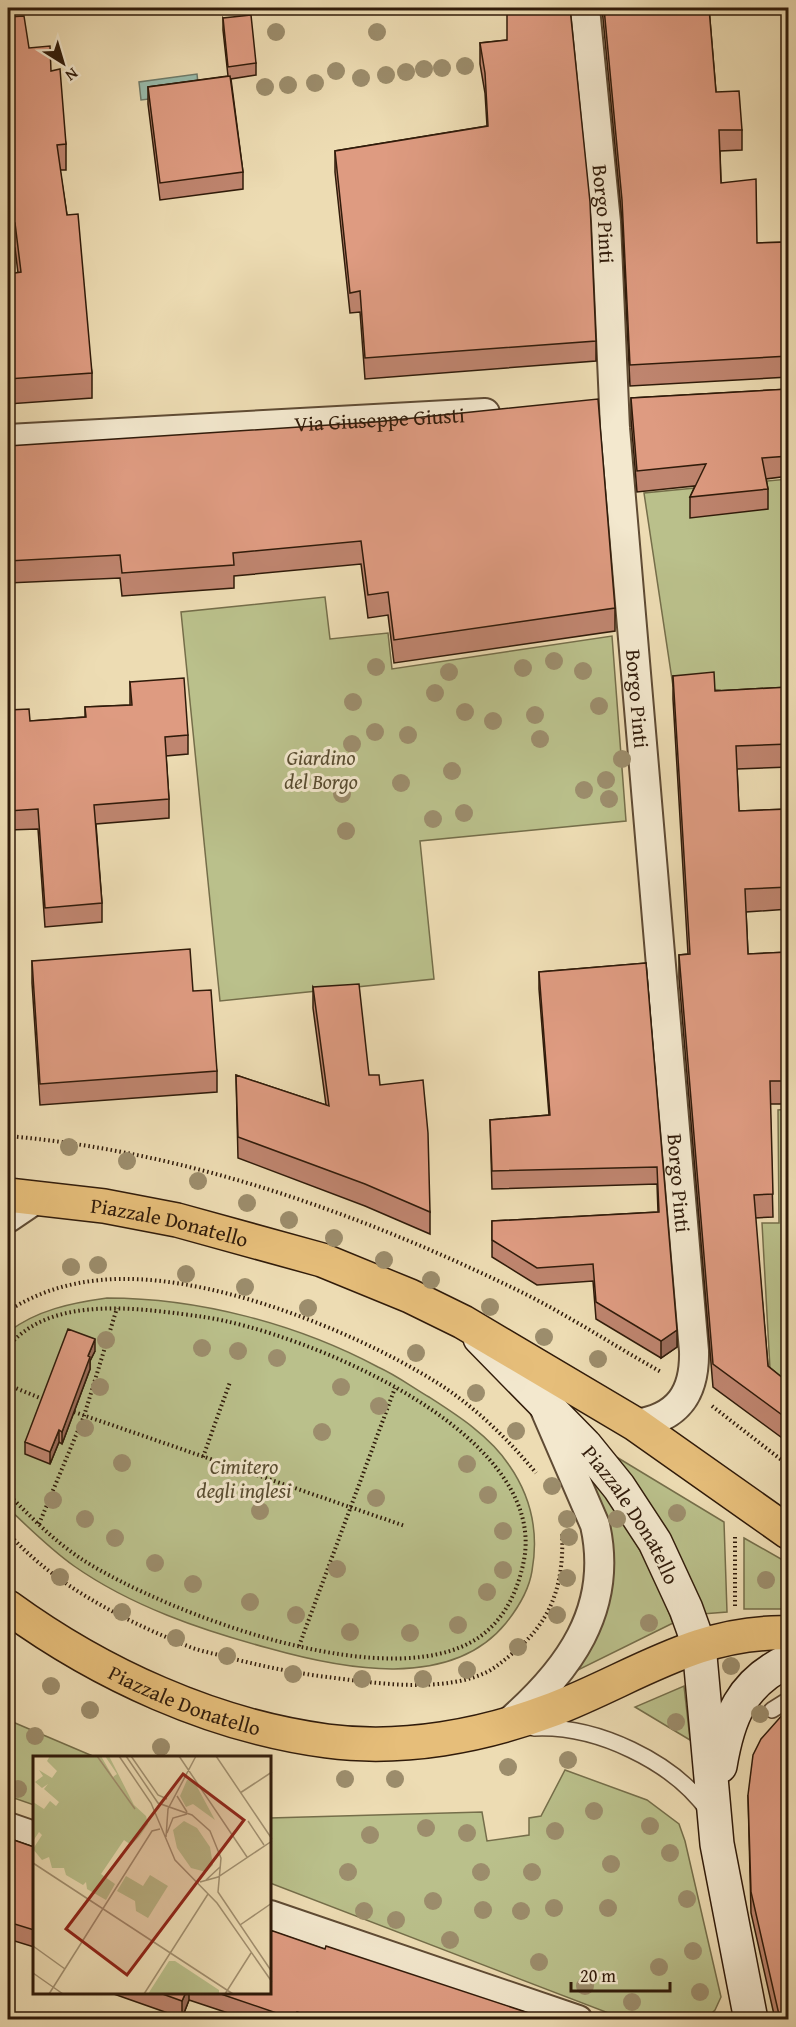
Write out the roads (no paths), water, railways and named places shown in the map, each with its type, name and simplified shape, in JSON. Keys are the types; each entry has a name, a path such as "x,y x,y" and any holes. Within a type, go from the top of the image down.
{"main road":[{"name":"Piazzale Donatello","path":"23,1196 177,1220 322,1260 410,1296 463,1322 635,1424 789,1532"},
{"name":"Piazzale Donatello","path":"8,1607 57,1642 133,1682 213,1713 279,1731 329,1741 382,1742 464,1736 555,1708 661,1659 699,1645 748,1634 789,1633"}],"street":[{"name":"Borgo Pinti","path":"585,8 606,222 602,406 694,1351 694,1376 690,1389 672,1409 653,1420 635,1424"},
{"path":"602,406 645,403"},
{"name":"Via Giuseppe Giusti","path":"8,440 507,411"},
{"name":"Piazzale Donatello","path":"8,1218 23,1196"},
{"name":"Piazzale Donatello","path":"463,1322 585,1445 638,1513 682,1600 699,1645 714,1816 751,2019"},
{"name":"Piazzale Donatello","path":"496,1728 549,1684 579,1640 597,1594 600,1546 595,1525 540,1399"},
{"name":"Piazzale Donatello","path":"714,1816 723,1747 735,1709 751,1688 789,1661"},
{"path":"8,1827 33,1836"},
{"path":"272,1916 578,2019"}],"lane":[{"path":"772,1710 789,1700"},
{"name":"Piazzale Donatello","path":"496,1728 554,1727 614,1742 664,1769 684,1784 714,1816"}],"park label":[{"name":"Giardino del Borgo","path":"321,769"},
{"name":"Cimitero degli inglesi","path":"244,1478"}]}
